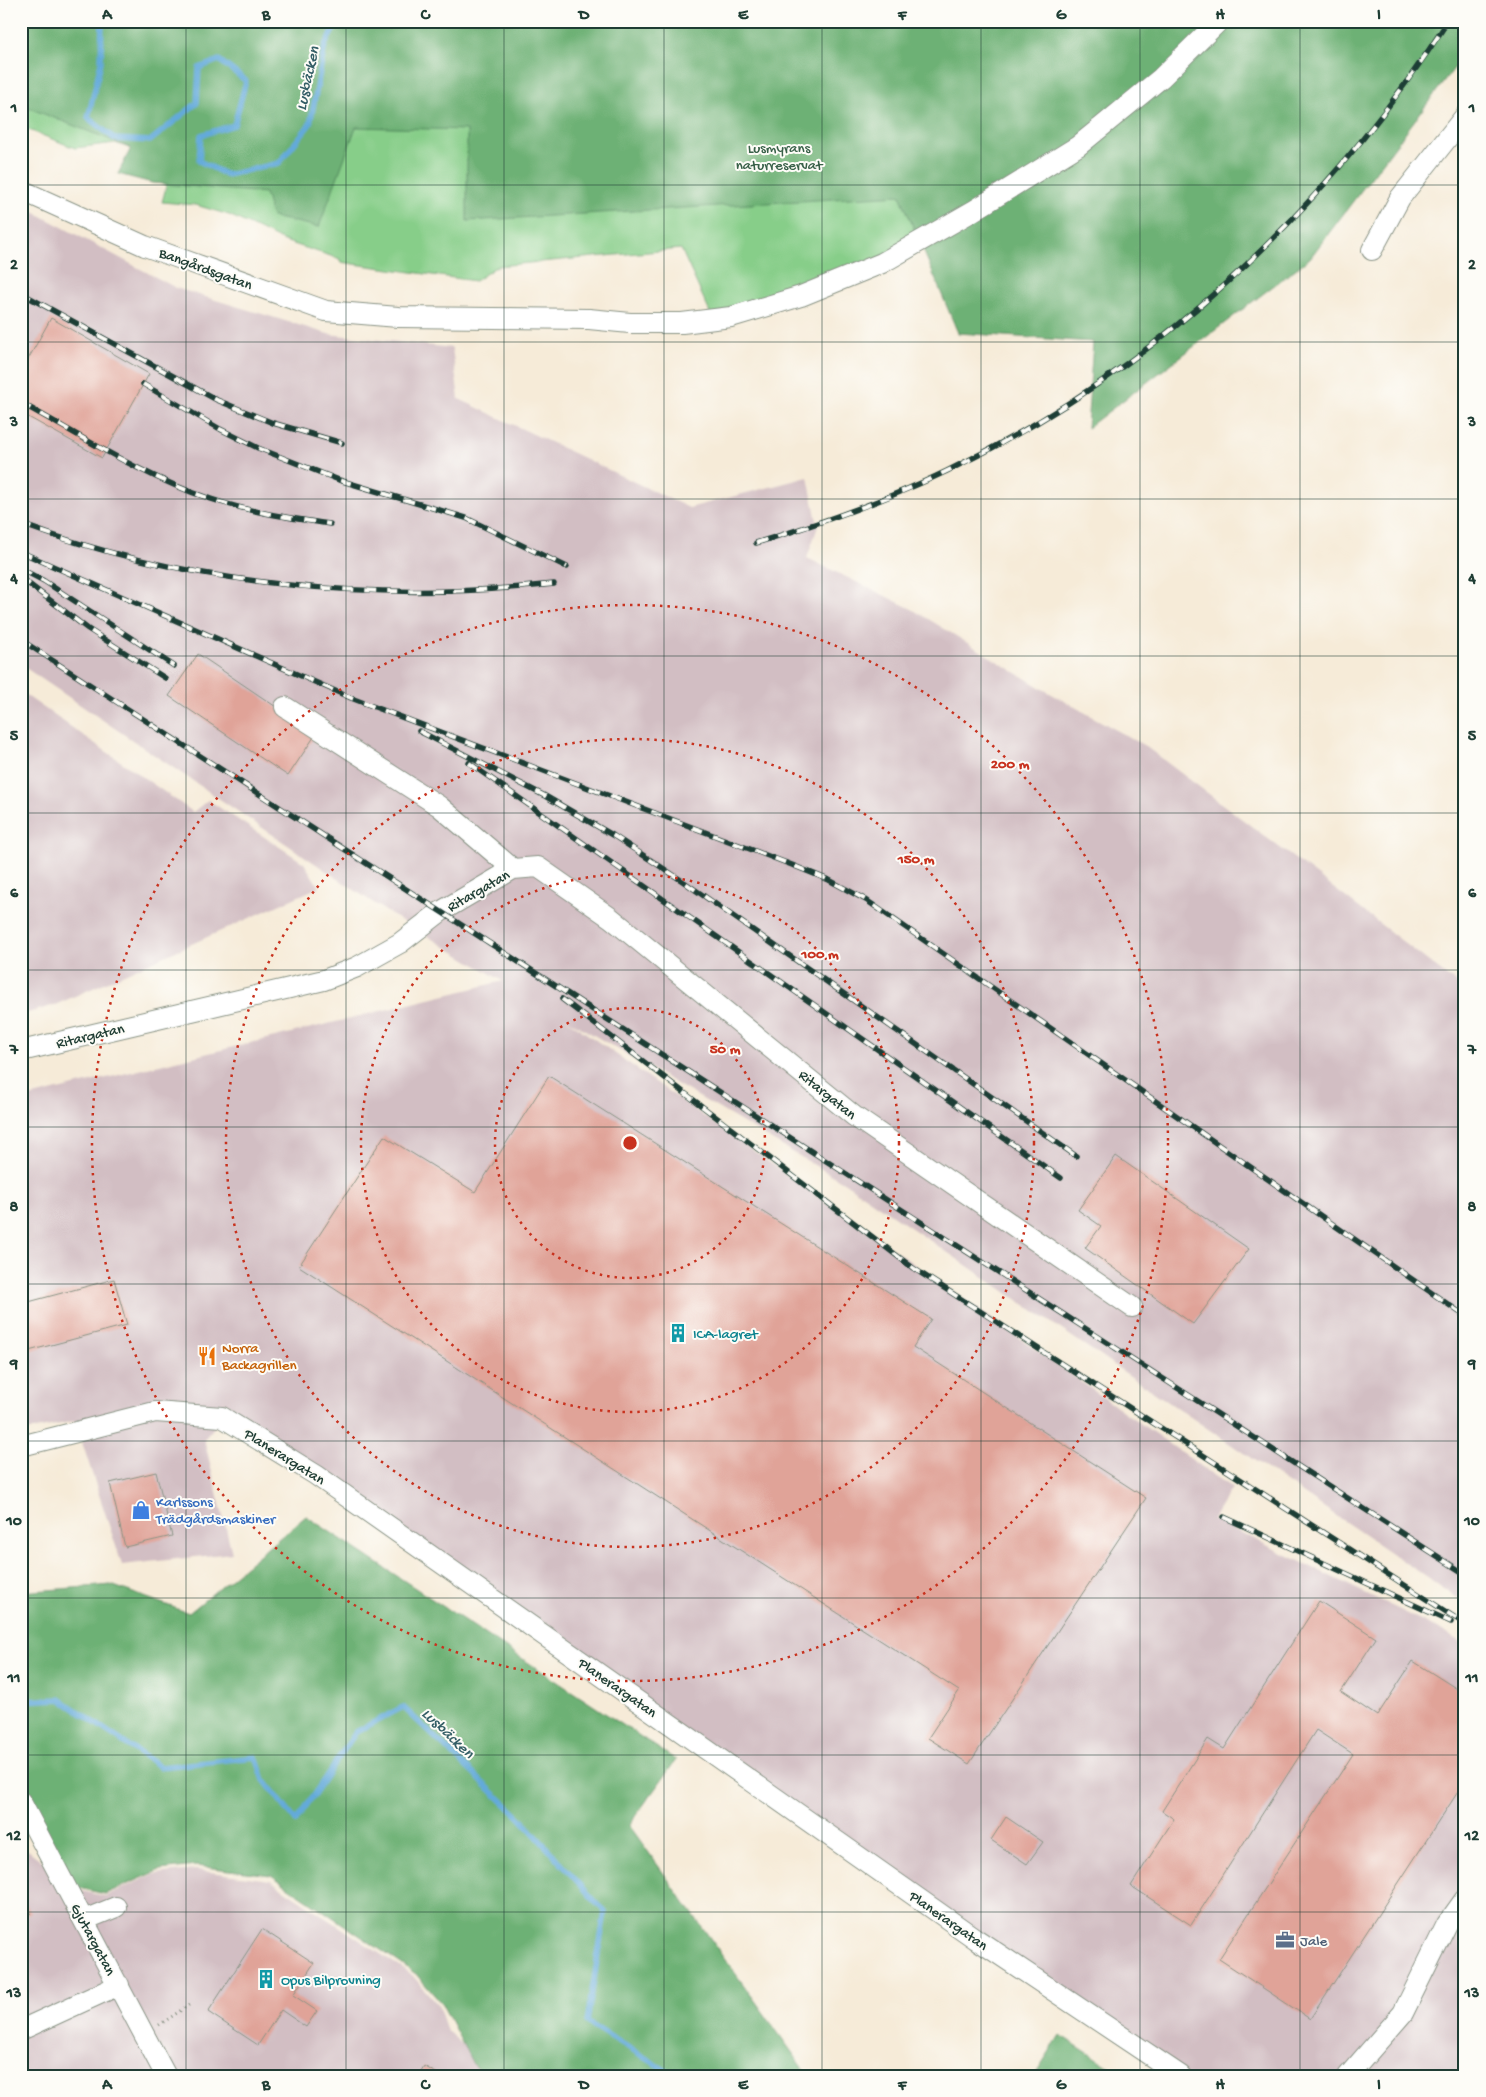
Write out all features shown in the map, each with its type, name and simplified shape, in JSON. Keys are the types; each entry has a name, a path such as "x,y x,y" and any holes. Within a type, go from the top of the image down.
{"street":[{"name":"Bangårdsgatan","path":"21,190 145,246 326,311 398,317 589,319 630,324 682,323 731,317 801,296 882,263 973,211 1078,146 1161,78 1219,21"},
{"path":"1372,250 1400,198 1465,116"},
{"path":"285,707 439,806 513,869"},
{"name":"Ritargatan","path":"21,1051 324,980 357,967 400,943 440,912 513,869 538,867 611,918 854,1116 1132,1307"},
{"name":"Planerargatan","path":"21,1446 155,1412 222,1417 316,1475 976,1939 1181,2076"},
{"name":"Gjutargatan","path":"21,1802 27,1829 84,1920 166,2076"},
{"path":"1348,2076 1403,2013 1447,1924 1465,1900"},
{"path":"84,1920 116,1907"},
{"path":"21,2030 119,1985"}],"path":[{"path":"145,2035 192,2003"}],"shaded area":[{"path":"21,205 176,288 328,334 452,348 459,399 689,508 808,477 818,526 807,558 912,609 1041,688 1145,746 1465,990 1465,1603 845,1183 563,1017 1232,1488 1213,1519 1439,1629 1465,1645 1465,2076 1181,2076 223,1417 204,1439 232,1553 122,1565 75,1421 21,1432 21,1099 503,981 390,914 21,665"},
{"path":"21,692 193,812 208,800 304,863 319,887 55,1005 21,1015"},
{"path":"21,1845 82,1891 105,1896 154,1874 196,1870 270,1880 412,1975 438,2005 447,2031 498,2076 21,2076"}],"green space":[{"name":"Lusmyrans naturreservat","path":"21,21 1224,21 865,272 711,315 681,249 497,266 475,281 340,262 340,259 284,241 229,215 196,205 162,202 168,180 149,155 115,143 75,148 21,127"},
{"name":"Lusmyrans naturreservat","path":"21,21 1465,21 1465,54 1310,258 1087,428 1093,342 958,333 900,195 467,221 467,130 356,127 319,227 272,217 265,193 152,183 118,174 131,148 21,105"},
{"path":"306,1516 676,1760 629,1825 809,2076 487,2076 473,2064 442,2004 416,1974 271,1875 196,1866 160,1870 105,1894 71,1886 21,1779 21,1592 111,1585 189,1613"},
{"path":"1060,2035 1124,2076 1034,2076"}],"building":[{"path":"51,318 149,374 102,458 21,413 21,372"},
{"path":"198,654 316,734 288,776 169,696"},
{"path":"549,1076 931,1319 913,1347 1146,1498 969,1764 928,1738 959,1691 299,1266 384,1136 475,1192"},
{"path":"1116,1156 1249,1249 1193,1324 1085,1248 1101,1226 1078,1210"},
{"path":"114,1279 127,1325 21,1353 21,1304"},
{"name":"Karlssons Trädgårdsmaskiner","path":"156,1472 172,1536 125,1547 110,1483"},
{"path":"1319,1601 1376,1638 1341,1692 1377,1716 1413,1661 1465,1694 1465,1781 1310,2019 1219,1959 1353,1754 1316,1730 1191,1925 1131,1886 1174,1819 1162,1811 1208,1739 1224,1749"},
{"path":"1006,1817 1043,1842 1027,1864 991,1840"},
{"path":"21,1895 31,1913 21,1918"},
{"name":"Opus Bilprovning","path":"262,1929 314,1963 293,1995 317,2011 306,2027 281,2010 258,2045 208,2012"},
{"path":"424,2066 441,2076 418,2076"}],"waterway":[{"name":"Lusbäcken","path":"102,21 101,62 88,118 115,139 150,141 197,103 199,68 219,60 246,81 234,125 201,135 199,161 227,175 279,163 310,124 325,45 338,21"},
{"name":"Lusbäcken","path":"21,1701 60,1699 160,1767 256,1757 264,1780 296,1821 356,1732 403,1707 519,1817 605,1912 587,2022 675,2076"}],"railway":[{"path":"756,543 853,511 947,471 1023,431 1095,386 1164,336 1229,281 1290,222 1347,159 1399,92 1448,21"},
{"path":"21,293 217,400 273,423 342,443"},
{"path":"143,384 220,429 258,448 339,480 466,518 567,567"},
{"path":"21,403 114,456 186,490 240,508 330,524"},
{"path":"21,524 85,545 150,562 217,575 284,584 351,590 419,591 487,589 554,584"},
{"path":"21,552 351,698 829,880 866,900 1465,1316"},
{"path":"21,569 44,581 174,666"},
{"path":"21,578 88,629 165,678"},
{"path":"21,640 1465,1574"},
{"path":"419,731 545,796 614,836 684,882 1076,1156"},
{"path":"469,763 1061,1178"},
{"path":"562,999 913,1268 1465,1624"},
{"path":"1224,1517 1451,1622"}],"place":[{"name":"ICA-lagret","path":"678,1333"},
{"name":"Norra Backagrillen","path":"207,1356"},
{"name":"Karlssons Trädgårdsmaskiner","path":"141,1510"},
{"name":"Jale","path":"1285,1940"},
{"name":"Opus Bilprovning","path":"266,1979"}]}
